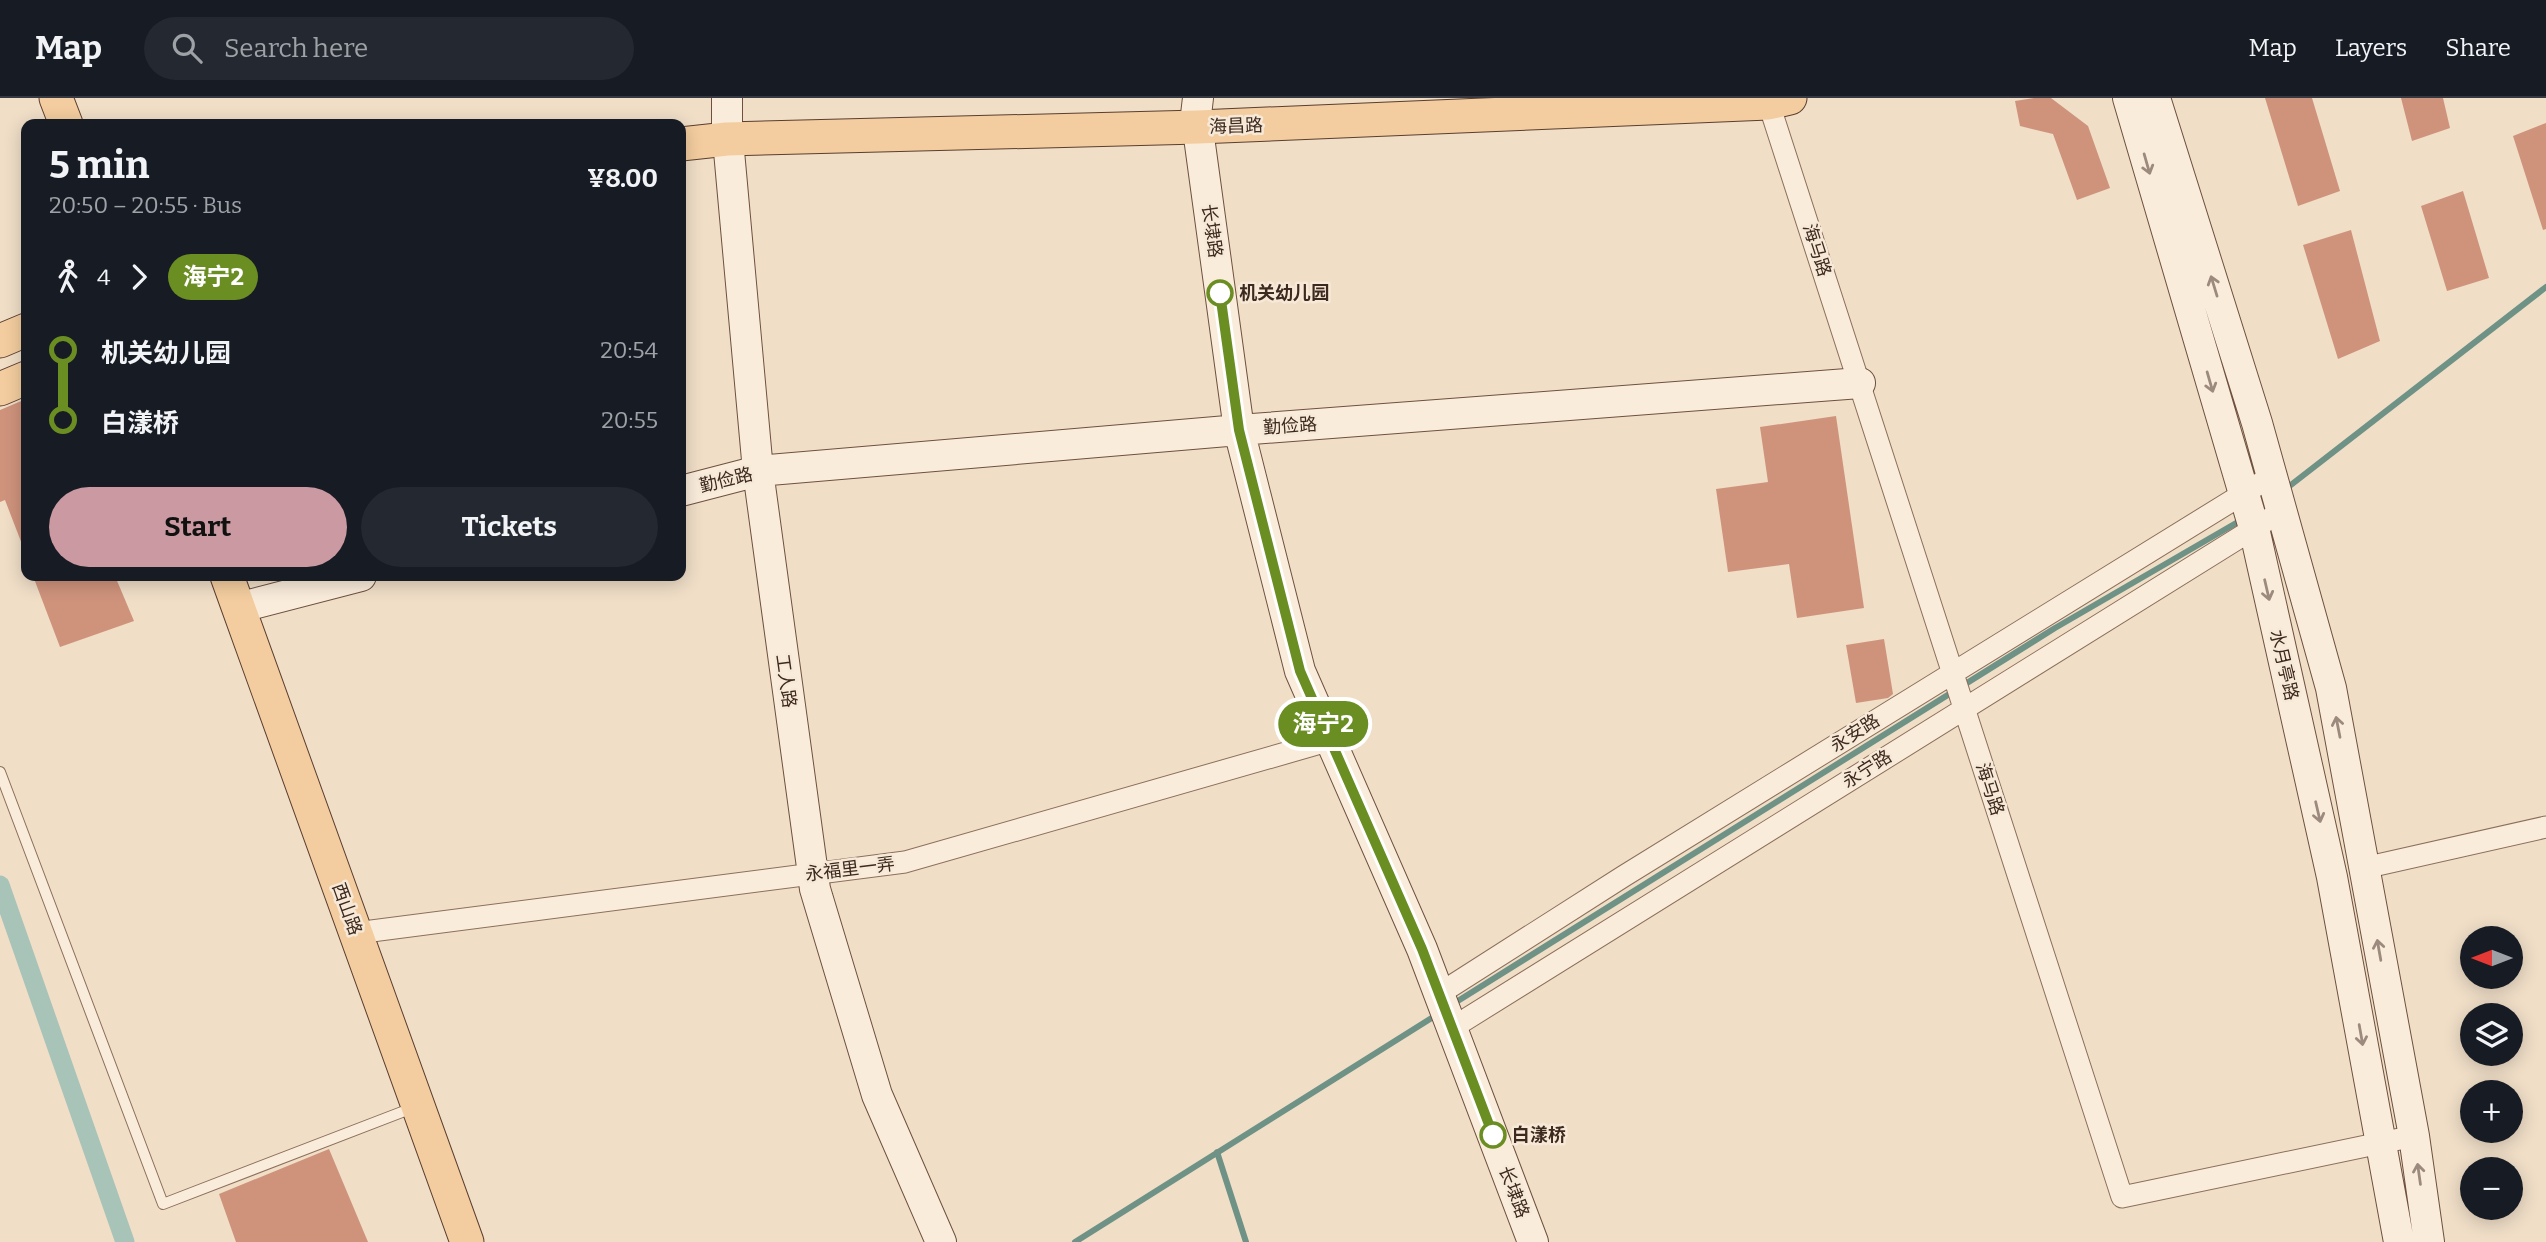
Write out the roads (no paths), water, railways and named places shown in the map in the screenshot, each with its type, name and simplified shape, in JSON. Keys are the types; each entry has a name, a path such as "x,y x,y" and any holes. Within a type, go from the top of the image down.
{"main road":[{"path":"56,98 64,119"},
{"name":"海昌路","path":"1197,113 1636,98"},
{"name":"海昌路","path":"686,130 727,122 1775,100"},
{"name":"海昌路","path":"686,142 727,122"},
{"path":"0,341 21,332"},
{"path":"0,389 21,380"},
{"name":"西山路","path":"229,581 467,1242"}],"street":[{"name":"水月亭路","path":"2128,98 2253,526 2332,877 2399,1242"},
{"path":"2155,98 2271,472 2330,688 2414,1136 2429,1242"},
{"name":"海马路","path":"1775,100 1860,383 2122,1197 2414,1136"},
{"name":"长埭路","path":"1197,113 1239,430 1300,671 1446,1011 1533,1242"},
{"name":"工人路","path":"727,122 758,471 815,889 877,1096 942,1242"},
{"name":"勤俭路","path":"686,490 758,471 1239,430 1860,383"},
{"name":"永安路","path":"1446,1011 1624,876 1959,690 2271,472"},
{"name":"永宁路","path":"1446,1011 1959,690 2253,526 2283,515"},
{"path":"238,608 342,581"},
{"name":"永福里一弄","path":"355,933 905,862 1331,740"},
{"path":"2364,868 2546,827"}],"lane":[{"path":"0,772 163,1204 418,1106"}],"waterway":[{"path":"2283,491 2546,287"},
{"path":"1453,1004 2055,628 2243,519"},
{"path":"0,885 125,1242"},
{"path":"1075,1242 1438,1014"},
{"path":"1217,1152 1246,1242"}],"place":[{"name":"机关幼儿园","path":"1220,293"},
{"name":"白漾桥","path":"1493,1135"}]}
